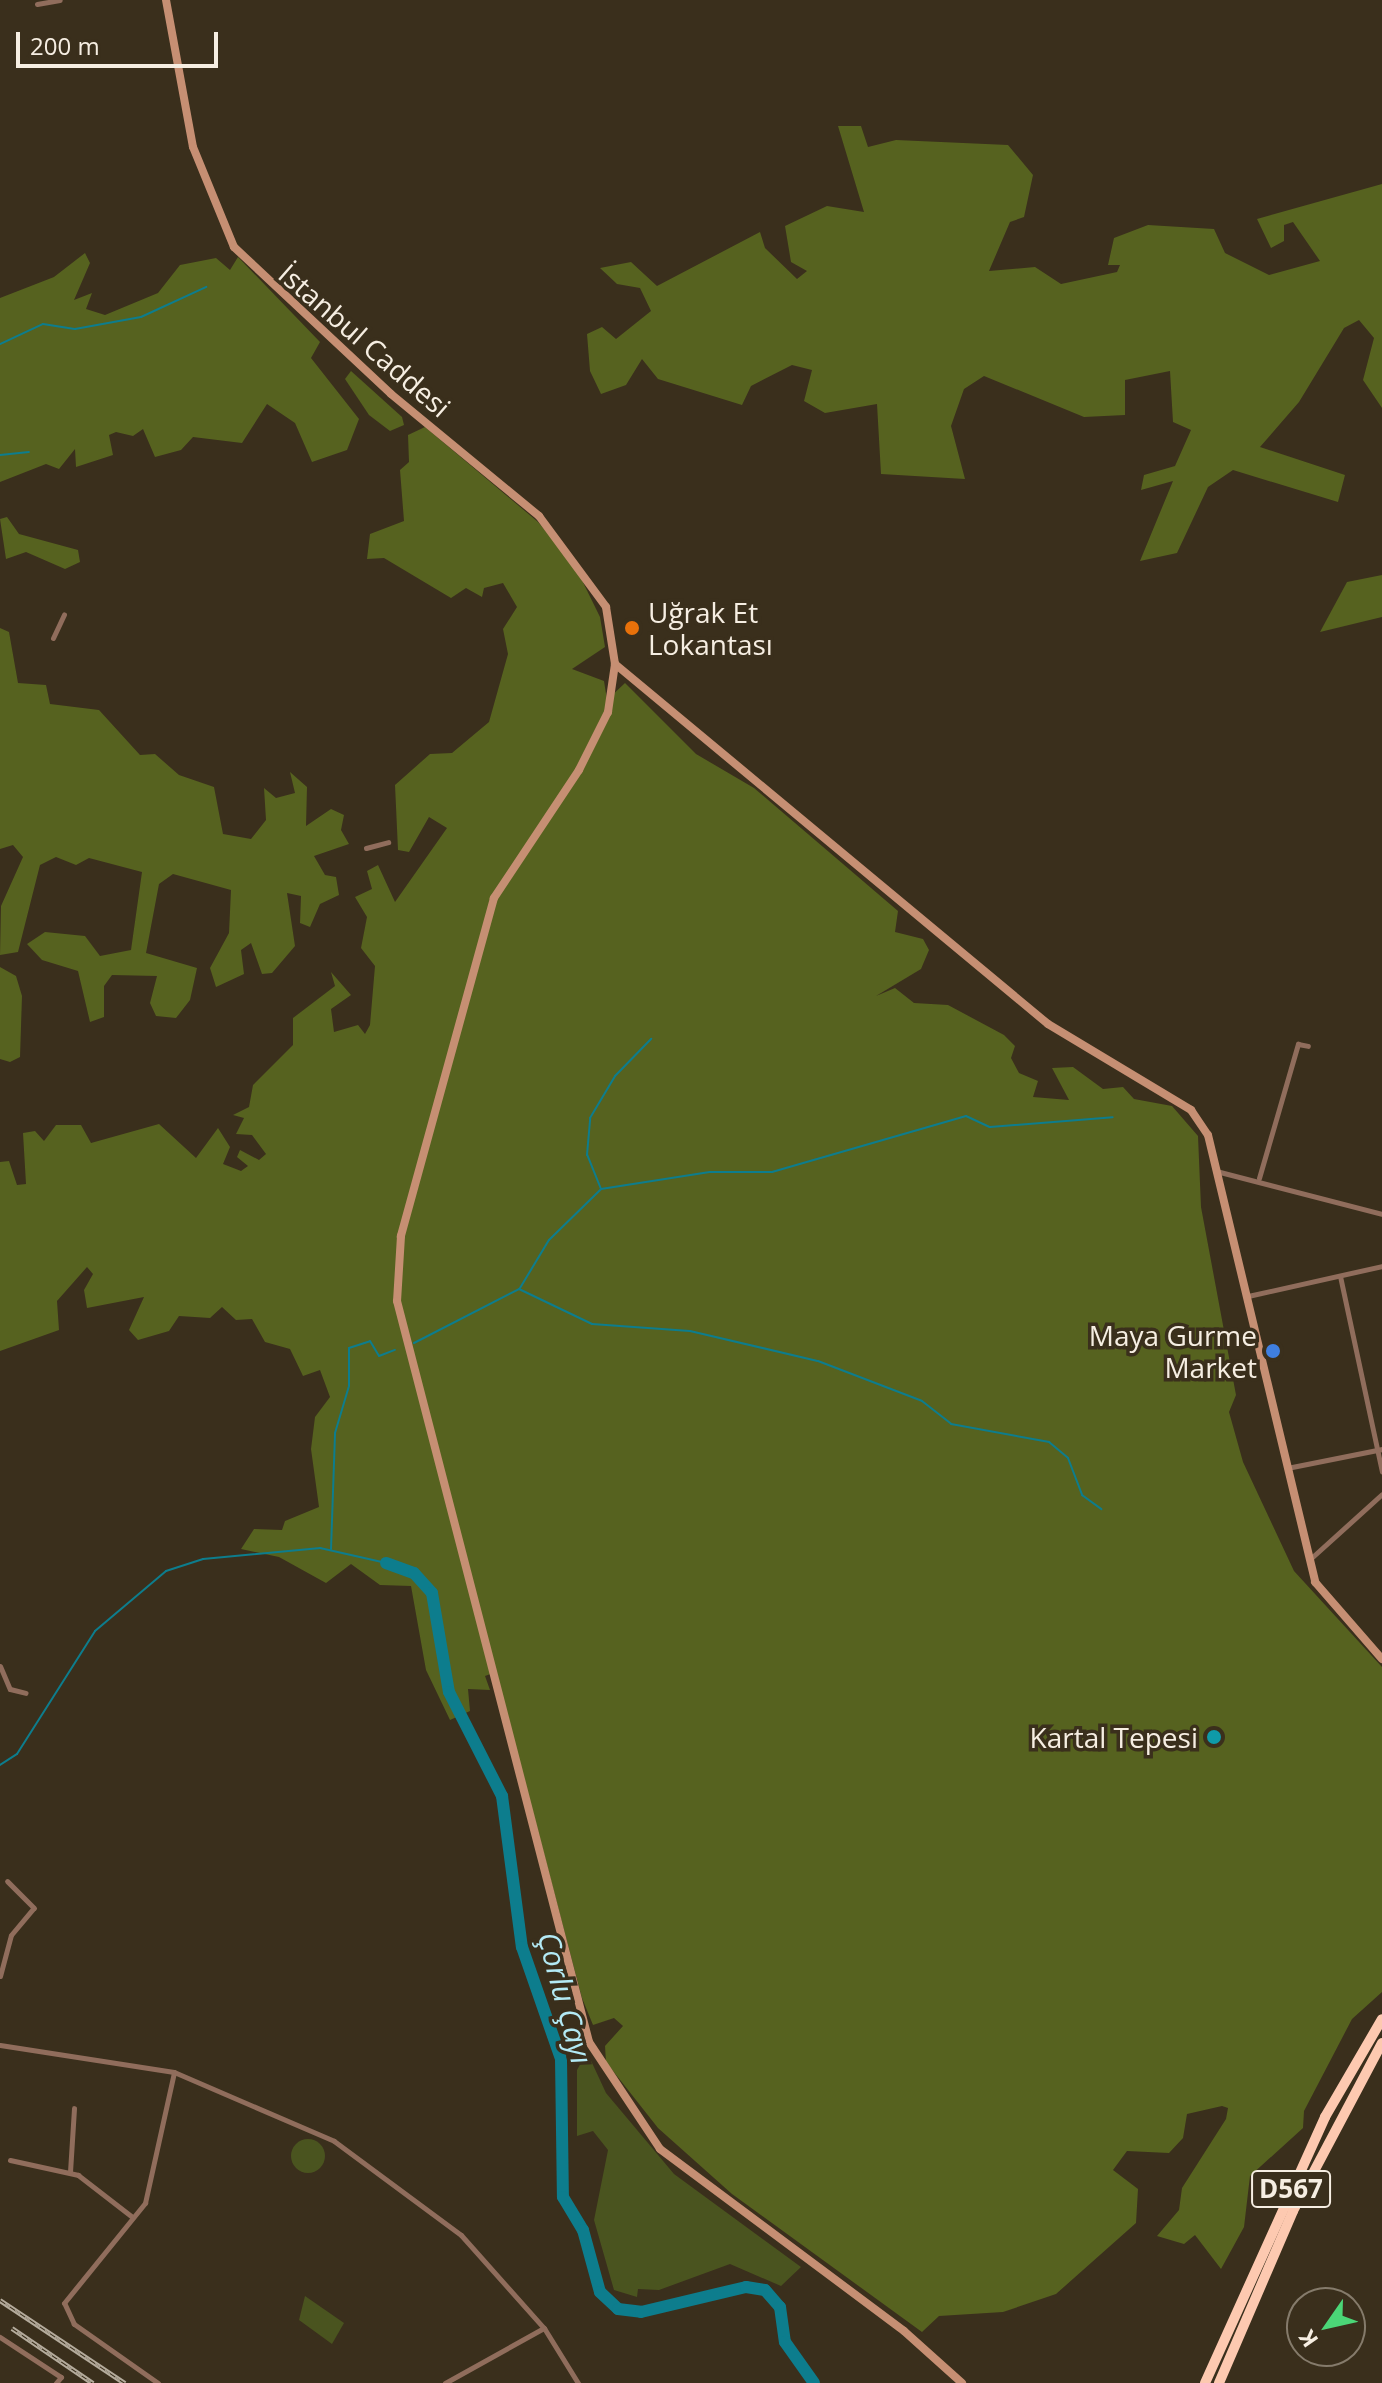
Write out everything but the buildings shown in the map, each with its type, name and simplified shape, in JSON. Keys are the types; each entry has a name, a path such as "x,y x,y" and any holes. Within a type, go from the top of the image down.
{"highway":[{"name":"D567","path":"1206,2383 1325,2117 1382,2019"},
{"name":"D567","path":"1219,2383 1293,2211 1382,2043"}],"street":[{"path":"37,4 60,0"},
{"name":"İstanbul Caddesi","path":"166,0 193,147 234,247 391,394 539,516 606,607 615,664 608,712 579,770 507,871 489,913 401,1236 397,1301 593,2052 660,2149 904,2331 962,2383"},
{"path":"53,638 64,614"},
{"path":"615,664 1048,1024 1191,1110 1208,1135 1309,1560 1335,1612 1382,1658"},
{"path":"366,848 388,842"},
{"path":"1259,1178 1298,1044 1308,1046"},
{"path":"1215,1171 1259,1178 1382,1214"},
{"path":"1248,1296 1382,1266"},
{"path":"1340,1276 1380,1450 1382,1472"},
{"path":"1286,1468 1380,1450"},
{"path":"1309,1560 1382,1494"},
{"path":"0,1666 10,1689 26,1693"},
{"path":"0,1976 11,1935 34,1908 7,1881"},
{"path":"0,2045 174,2072 264,2106 345,2149 461,2235 544,2328 578,2383"},
{"path":"158,2383 64,2312 131,2216 145,2203 174,2072"},
{"path":"70,2172 74,2108"},
{"path":"10,2160 70,2172 131,2216"},
{"path":"445,2383 544,2328"},
{"path":"0,2337 61,2377 56,2383"}],"green space":[{"path":"838,126 861,126 868,147 896,140 1008,145 1033,175 1024,217 1010,222 989,271 1035,267 1061,284 1117,272 1120,265 1108,265 1114,238 1148,225 1214,229 1225,253 1269,275 1320,261 1293,222 1284,225 1284,241 1271,248 1257,219 1382,184 1382,408 1363,380 1374,338 1359,320 1344,328 1299,402 1260,447 1345,475 1338,502 1233,470 1208,487 1177,553 1140,561 1173,481 1141,490 1144,475 1175,466 1191,430 1173,422 1170,371 1125,380 1125,415 1084,417 984,376 964,389 951,426 965,479 881,474 877,404 825,413 804,401 812,370 792,365 751,386 742,405 658,379 642,359 626,385 601,394 590,371 587,334 602,327 616,339 651,311 640,288 617,284 600,268 631,262 657,286 760,232 765,248 797,279 807,271 791,262 785,226 827,206 864,212"},
{"path":"85,253 90,263 74,300 92,293 86,309 105,315 158,293 180,265 216,258 230,270 238,257 320,342 311,358 359,419 347,450 312,462 295,423 267,404 242,443 193,437 181,450 155,457 143,429 133,436 116,432 109,435 113,455 76,467 75,449 59,469 46,464 0,482 0,298 54,277"},
{"path":"351,371 402,417 404,425 390,431 369,415 345,379"},
{"path":"425,427 538,522 575,566 600,617 605,647 572,669 604,681 607,700 625,683 696,754 754,788 898,911 895,932 923,939 929,950 921,969 876,996 895,988 914,1003 948,1005 1004,1035 1015,1046 1011,1058 1019,1073 1038,1081 1033,1097 1069,1100 1052,1068 1073,1067 1103,1089 1123,1087 1134,1099 1172,1106 1198,1136 1201,1207 1236,1395 1229,1412 1243,1462 1294,1571 1382,1667 1382,1992 1352,2019 1304,2111 1303,2128 1250,2176 1244,2227 1221,2269 1195,2235 1184,2244 1157,2236 1179,2210 1182,2188 1226,2119 1228,2108 1222,2106 1187,2114 1183,2138 1169,2153 1127,2151 1113,2170 1138,2189 1136,2223 1056,2294 1003,2312 939,2316 922,2332 732,2194 658,2128 606,2062 605,2046 623,2026 614,2018 593,2025 582,1998 496,1672 485,1676 490,1690 468,1689 470,1711 450,1720 426,1670 411,1586 380,1585 351,1564 326,1583 279,1557 241,1549 254,1529 282,1530 285,1521 319,1507 311,1449 315,1417 330,1397 320,1370 303,1376 290,1349 265,1342 252,1319 236,1320 222,1307 210,1318 179,1316 169,1331 138,1340 129,1330 144,1297 87,1308 84,1290 93,1274 87,1267 57,1301 59,1330 0,1351 0,1162 9,1161 17,1185 26,1184 23,1133 35,1131 44,1141 56,1125 81,1125 91,1143 159,1124 196,1158 218,1128 230,1147 223,1164 241,1171 248,1166 237,1157 240,1150 259,1160 266,1154 252,1135 236,1134 244,1118 233,1115 249,1107 253,1085 293,1045 293,1018 335,986 331,972 351,995 331,1009 334,1032 358,1025 365,1034 370,1025 375,966 361,948 367,917 355,897 372,889 367,871 378,865 395,902 447,828 429,817 409,852 398,850 395,785 430,754 452,753 489,722 508,654 503,629 517,607 503,583 484,588 482,597 466,588 451,598 384,558 367,559 370,534 404,521 400,470 409,462 408,435"},
{"path":"7,517 19,534 78,550 80,562 65,569 26,552 6,559 0,519"},
{"path":"1382,575 1382,617 1320,632 1347,582"},
{"path":"0,628 9,632 18,683 46,685 50,704 99,710 140,755 155,754 179,775 214,787 223,834 251,839 266,820 264,788 276,798 295,793 290,772 307,787 306,826 331,809 344,815 341,830 349,844 314,856 325,875 336,877 339,895 320,904 310,927 300,923 301,896 287,893 295,946 272,973 262,974 251,943 241,950 244,974 216,987 210,968 229,933 231,890 173,874 159,884 146,953 197,968 190,1000 176,1018 156,1016 150,1003 157,976 112,975 104,986 104,1017 90,1022 78,971 42,960 27,944 45,932 85,936 100,956 131,950 142,872 89,858 76,865 56,857 40,865 18,952 0,955 1,906 23,857 13,845 0,849"},
{"path":"0,967 16,976 22,996 20,1057 10,1062 0,1059"},
{"path":"587,2052 606,2093 674,2174 801,2267 781,2286 730,2264 659,2290 638,2289 637,2297 614,2290 594,2220 608,2150 593,2131 577,2136 577,2070"},
{"path":"308,2139 320,2144 325,2156 320,2168 308,2173 296,2168 291,2156 296,2144"},
{"path":"305,2296 344,2323 332,2344 299,2320"}],"waterway":[{"path":"0,344 43,324 75,329 141,317 206,287"},
{"path":"0,455 29,452"},
{"path":"601,1189 587,1155 590,1118 615,1076 651,1039"},
{"path":"520,1288 549,1240 601,1189 710,1172 772,1172 966,1116 990,1127 1113,1117"},
{"path":"414,1343 519,1289 592,1324 690,1331 818,1361 922,1401 951,1424 1049,1442 1068,1458 1082,1495 1101,1509"},
{"path":"331,1549 335,1433 349,1386 349,1348 370,1341 379,1356 395,1350"},
{"path":"0,1765 17,1754 95,1631 166,1571 203,1559 320,1548 386,1563"},
{"name":"Çorlu Çayı","path":"386,1563 414,1573 432,1593 449,1692 502,1796 522,1947 561,2059 563,2197 583,2230 600,2292 618,2309 641,2312 746,2287 765,2290 780,2307 785,2342 814,2383"}],"railway":[{"path":"0,2300 125,2383"},
{"path":"12,2328 93,2383"}],"place":[{"name":"Uğrak Et Lokantası","path":"632,628"},
{"name":"Maya Gurme Market","path":"1273,1351"},
{"name":"Kartal Tepesi","path":"1214,1737"}]}
